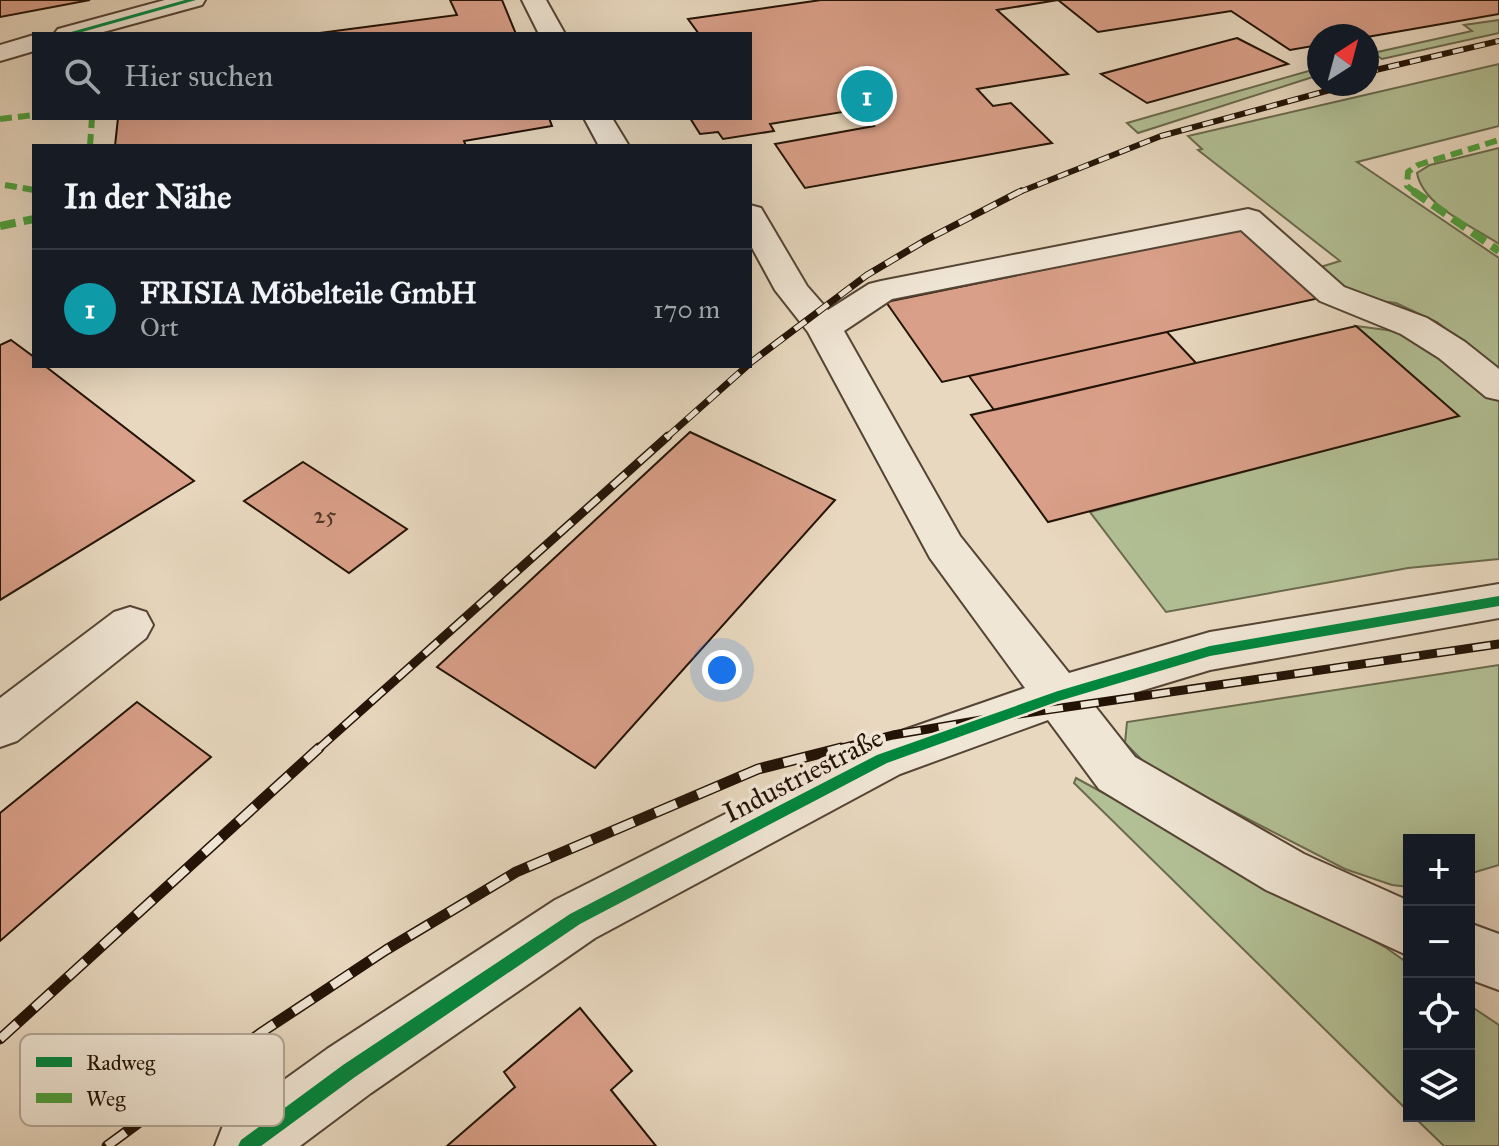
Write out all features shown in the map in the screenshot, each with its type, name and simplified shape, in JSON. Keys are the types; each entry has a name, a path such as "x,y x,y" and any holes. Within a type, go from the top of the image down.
{"street":[{"path":"75,32 193,0"},
{"path":"534,0 551,32"},
{"path":"0,53 32,44"},
{"path":"599,120 613,144"},
{"path":"752,219 792,290 824,328 945,547 1117,773 1285,872 1403,926"},
{"path":"824,328 881,291 1248,219 1332,294 1414,326 1452,350 1499,388"},
{"name":"Industriestraße","path":"284,1119 349,1071 575,919 882,759 1058,696 1210,651 1499,601"},
{"path":"0,726 130,625"},
{"path":"1475,953 1499,962"},
{"name":"Industriestraße","path":"247,1146 274,1126"}],"green space":[{"path":"1499,20 1499,33 1382,59 1379,57 1379,52 1472,31 1464,25"},
{"path":"1499,64 1499,126 1357,162 1499,258 1499,370 1437,322 1396,303 1347,297 1314,269 1340,261 1198,150 1202,149 1188,136 1361,96 1379,96 1379,92"},
{"path":"1307,71 1307,79 1138,133 1127,123"},
{"path":"1499,148 1499,244 1438,205 1421,185 1417,173 1430,165"},
{"path":"1356,326 1402,332 1499,398 1499,559 1408,568 1166,612 1090,512 1458,416"},
{"path":"1499,665 1499,865 1475,872 1475,834 1403,834 1403,886 1345,869 1151,769 1125,743 1127,722"},
{"path":"1076,778 1403,960 1403,1106 1074,783"},
{"path":"1475,1009 1499,1025 1499,1146 1444,1146 1419,1122 1475,1122"}],"building":[{"path":"0,0 90,0 0,17"},
{"path":"450,0 502,0 515,32 327,32 457,15"},
{"path":"821,0 1058,0 997,10 1068,74 977,89 993,106 1011,103 1052,143 805,188 775,144 874,126 860,109 770,124 774,131 723,139 718,132 700,134 691,120 752,120 752,32 698,32 688,19"},
{"path":"1058,0 1499,0 1499,14 1379,35 1379,24 1307,24 1307,47 1290,50 1231,11 1098,32"},
{"path":"1237,38 1288,64 1147,103 1101,74"},
{"path":"118,120 550,120 552,126 464,141 465,144 115,144"},
{"path":"1246,228 1324,297 942,382 886,302"},
{"path":"1356,326 1459,416 1048,522 971,415"},
{"path":"1167,332 1196,363 994,410 969,376"},
{"path":"11,340 32,356 32,368 48,368 194,481 0,600 0,345"},
{"path":"690,432 835,500 595,768 437,667"},
{"path":"303,462 407,529 349,573 244,501"},
{"path":"137,702 211,757 0,941 0,813"},
{"path":"580,1008 632,1071 611,1090 656,1146 447,1146 515,1087 504,1072"}],"railway":[{"path":"1379,69 1499,41"},
{"path":"1018,193 1161,136 1308,96"},
{"path":"752,361 867,275 926,240 1018,193"},
{"path":"666,438 745,368"},
{"path":"317,750 668,436"},
{"path":"841,748 893,735 999,717 1499,644"},
{"path":"0,1039 319,748"},
{"path":"259,1034 386,950 516,872 758,769 841,748"},
{"path":"833,750 841,748"},
{"path":"107,1146 134,1126"}],"marked path":[{"path":"0,119 32,115"},
{"path":"90,144 92,120"},
{"path":"1499,140 1418,165 1408,172 1407,186 1499,251"},
{"path":"5,185 32,190"},
{"path":"0,226 32,219"}],"cycle path":[{"path":"74,32 193,0"},
{"path":"284,1119 349,1071 575,919 882,759 1058,696 1210,651 1499,601"},
{"path":"247,1146 274,1126"}],"place":[{"name":"FRISIA Möbelteile GmbH","path":"867,96"}]}
